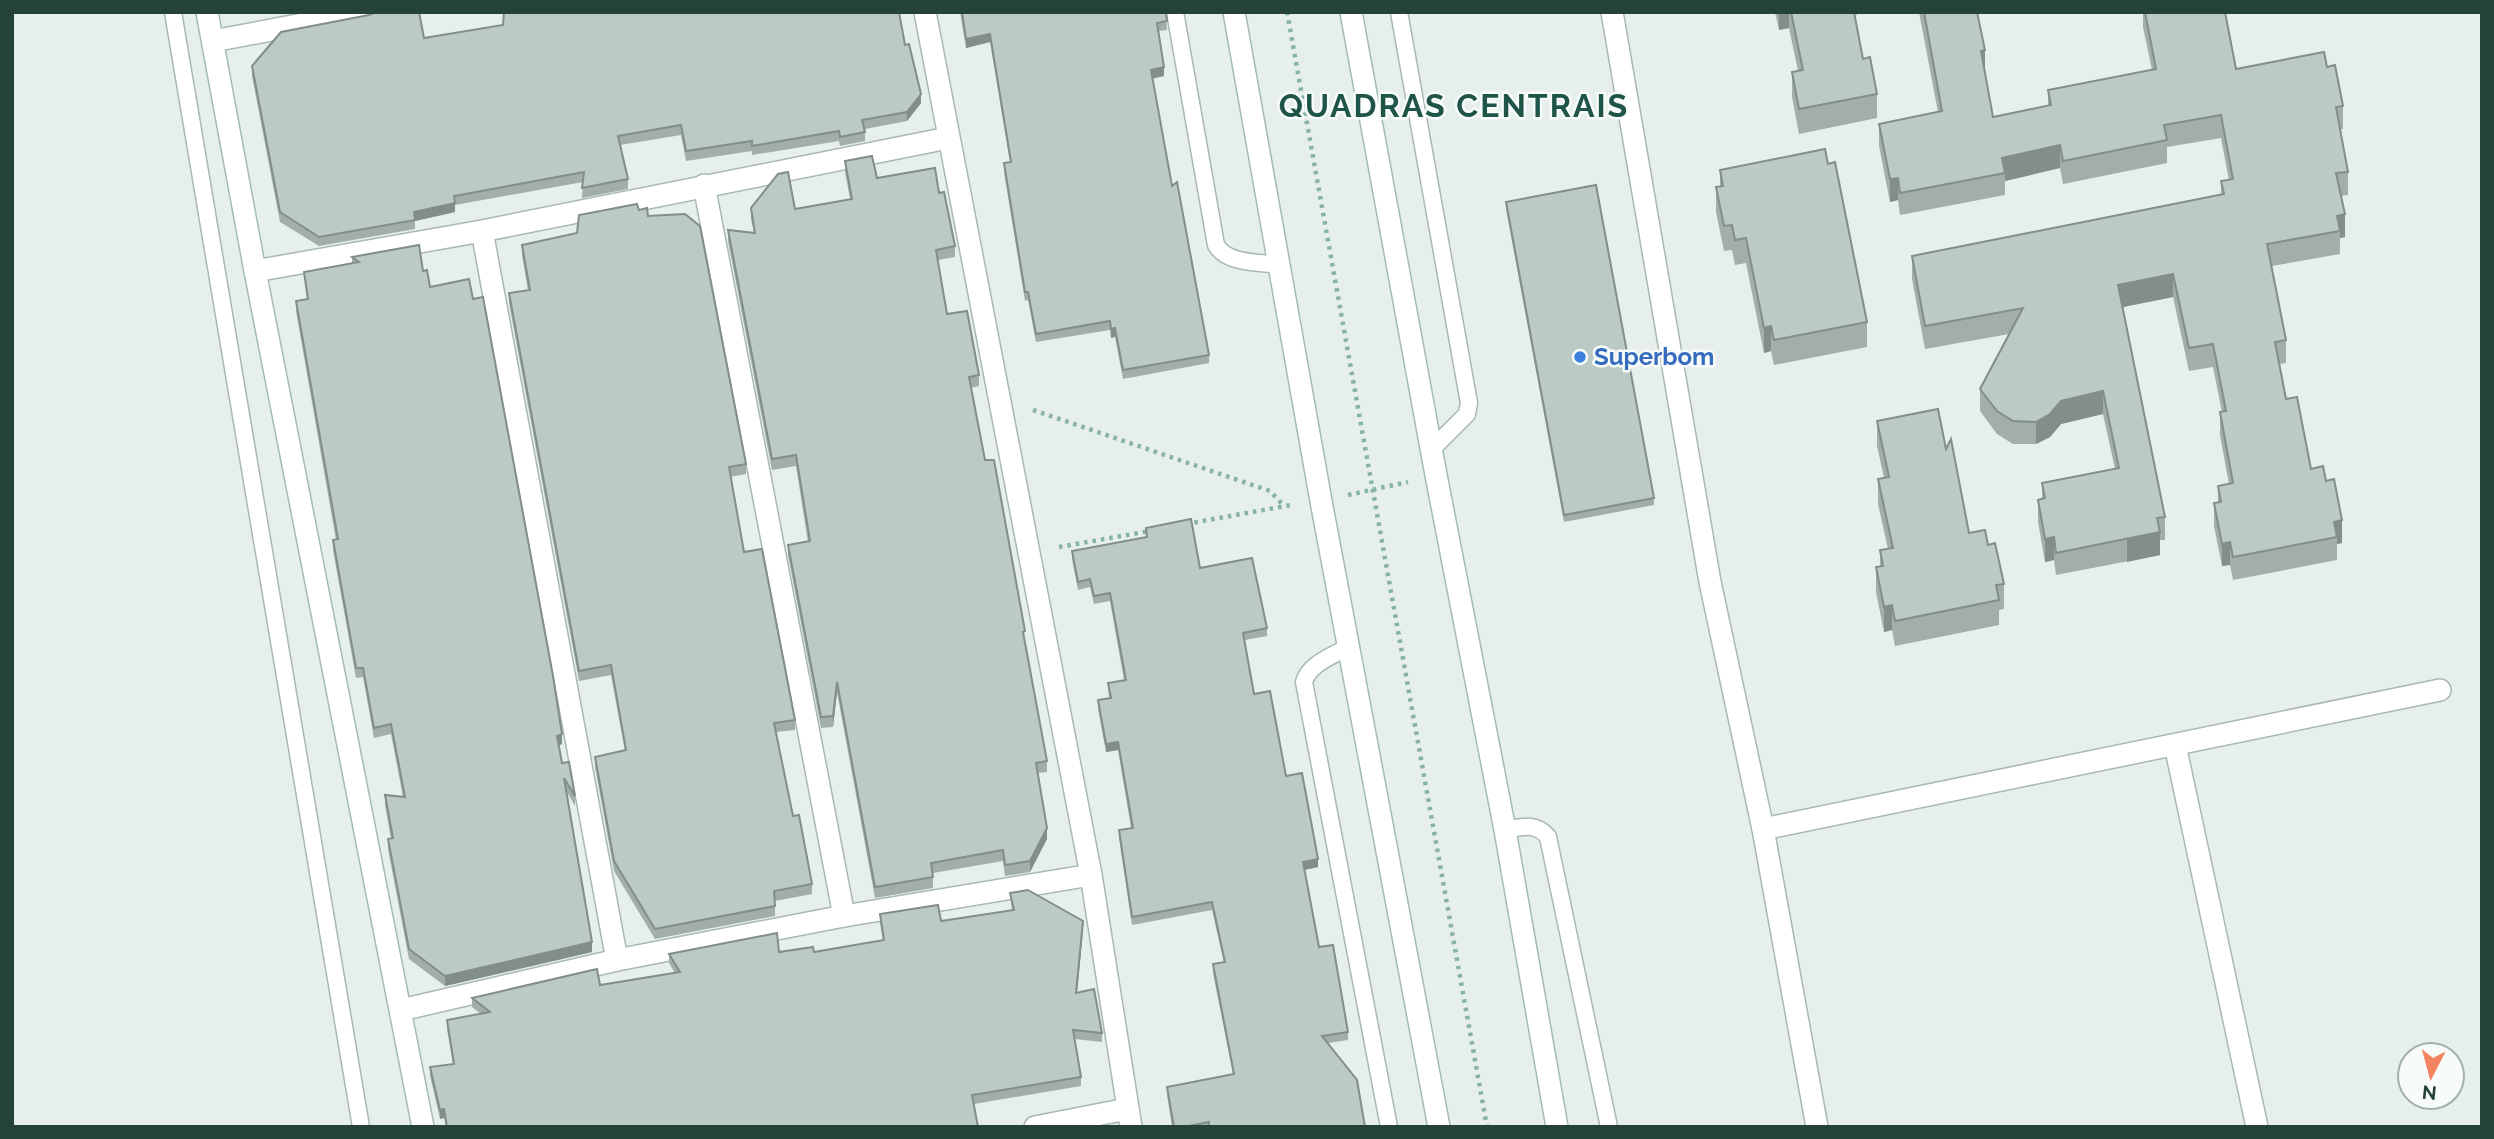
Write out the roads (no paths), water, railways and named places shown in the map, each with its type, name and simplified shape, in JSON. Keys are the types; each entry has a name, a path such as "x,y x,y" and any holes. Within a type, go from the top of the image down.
{"street":[{"path":"207,12 255,271 423,1127"},
{"path":"213,41 367,12"},
{"path":"925,12 1091,875 1129,1118 1035,1127"},
{"path":"1234,12 1321,501 1439,1127"},
{"path":"1352,12 1436,475 1505,830 1557,1127"},
{"path":"1612,12 1710,582 1763,829 1817,1127"},
{"path":"255,271 482,231 948,138"},
{"path":"704,185 845,916"},
{"path":"482,231 617,960"},
{"path":"1763,829 2440,690"},
{"path":"2175,745 2257,1127"},
{"path":"401,1010 617,960 845,916 1091,875"}],"lane":[{"path":"173,12 361,1127"},
{"path":"1175,12 1216,245 1221,254 1231,258 1279,265"},
{"path":"1399,12 1469,403 1467,414 1432,449"},
{"path":"1348,647 1314,667 1307,673 1304,682 1389,1127"},
{"path":"1505,830 1532,826 1542,829 1548,837 1609,1127"}],"place":[{"name":"Superbom","path":"1580,357"}],"district":[{"name":"QUADRAS CENTRAIS","path":"1454,106"}]}
